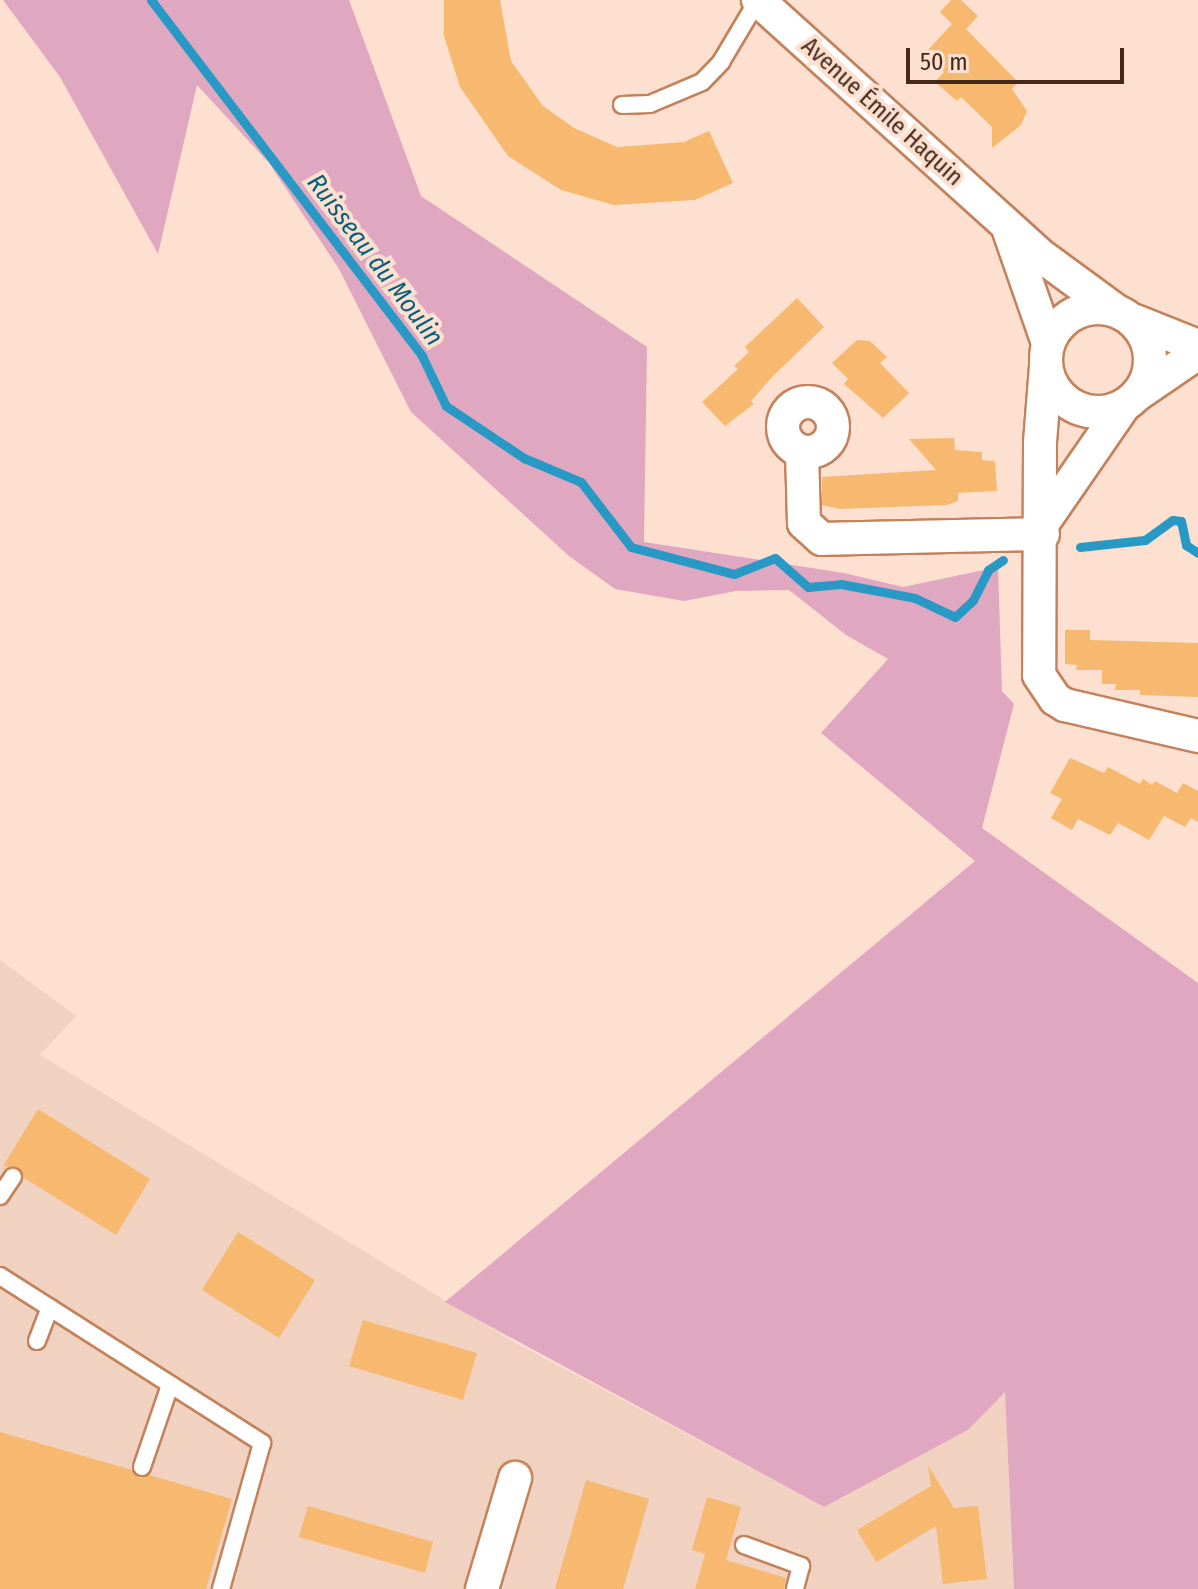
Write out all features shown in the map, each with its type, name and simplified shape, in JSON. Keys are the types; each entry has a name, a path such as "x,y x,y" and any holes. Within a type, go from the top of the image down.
{"street":[{"name":"Avenue Émile Haquin","path":"758,0 1007,224 1088,293 1125,316"},
{"name":"Avenue Émile Haquin","path":"1007,224 1047,355"},
{"path":"1198,346 1099,307 1075,313 1056,328 1047,355 1040,443 1043,528 1036,662 1044,686 1065,705 1198,736"},
{"path":"1043,528 1151,366 1150,349 1125,316"},
{"path":"1047,355 1055,389 1073,407 1107,412 1130,401 1198,353"},
{"path":"802,452 804,523 822,539 1043,528"},
{"path":"482,1589 515,1478"}],"lane":[{"path":"622,105 650,104 702,82 721,62 758,0"},
{"path":"0,1196 13,1177"},
{"path":"0,1276 262,1443 221,1589"},
{"path":"37,1341 50,1307"},
{"path":"142,1467 170,1385"},
{"path":"744,1545 801,1566 801,1588"}],"shaded area":[{"path":"3,0 349,0 421,196 647,347 644,542 844,573 903,587 998,567 1002,691 1014,704 982,828 1198,983 1198,1589 1014,1589 1005,1392 968,1430 824,1507 445,1302 975,861 821,733 888,659 846,635 789,590 736,591 684,601 615,589 569,556 411,412 339,269 269,163 197,85 158,254 60,77"},
{"path":"0,960 76,1016 40,1055 514,1342 824,1507 968,1430 1005,1392 1014,1589 0,1589"}],"building":[{"path":"444,0 500,0 511,61 543,106 574,128 617,147 684,142 709,131 733,183 695,200 614,205 561,190 508,156 460,87 444,36"},
{"path":"951,0 961,0 978,16 966,29 1018,82 1012,89 1027,111 1021,125 992,148 992,127 961,97 957,101 935,82 944,72 926,52 952,24 940,12"},
{"path":"797,298 824,327 773,376 751,401 754,404 725,426 702,402 738,369 734,366 749,352 745,347"},
{"path":"857,340 870,341 887,357 880,363 909,393 883,418 844,384 848,379 832,363"},
{"path":"954,438 955,450 982,452 982,460 995,461 997,491 958,493 958,501 947,505 839,509 822,505 822,477 936,470 909,439"},
{"path":"1065,630 1090,630 1090,640 1198,643 1198,697 1140,695 1140,690 1115,690 1116,684 1102,684 1102,670 1076,670 1077,665 1065,664"},
{"path":"1070,758 1104,773 1108,767 1140,784 1143,779 1152,785 1155,781 1177,793 1183,783 1198,791 1198,822 1191,818 1185,827 1164,816 1149,840 1118,823 1110,835 1078,819 1072,830 1051,818 1062,799 1050,793"},
{"path":"38,1109 150,1179 116,1235 24,1178 19,1168 3,1166"},
{"path":"238,1232 315,1280 279,1338 202,1290"},
{"path":"363,1320 477,1353 463,1400 349,1366"},
{"path":"0,1432 132,1470 139,1478 149,1475 232,1499 206,1589 0,1589"},
{"path":"928,1465 954,1508 978,1506 987,1579 943,1584 936,1526 876,1562 857,1530 931,1486"},
{"path":"586,1480 649,1499 623,1589 555,1589"},
{"path":"707,1497 741,1507 726,1560 786,1578 784,1589 695,1589 705,1554 692,1550"},
{"path":"308,1506 433,1542 425,1573 299,1537"}],"waterway":[{"name":"Ruisseau du Moulin","path":"151,0 422,356 446,406 524,458 581,482 631,547 734,574 775,558 808,587 841,584 915,598 955,617 973,600 988,570 1003,560"},
{"name":"Ruisseau du Moulin","path":"1080,547 1145,540 1173,520 1181,521 1186,545 1198,553"}]}
